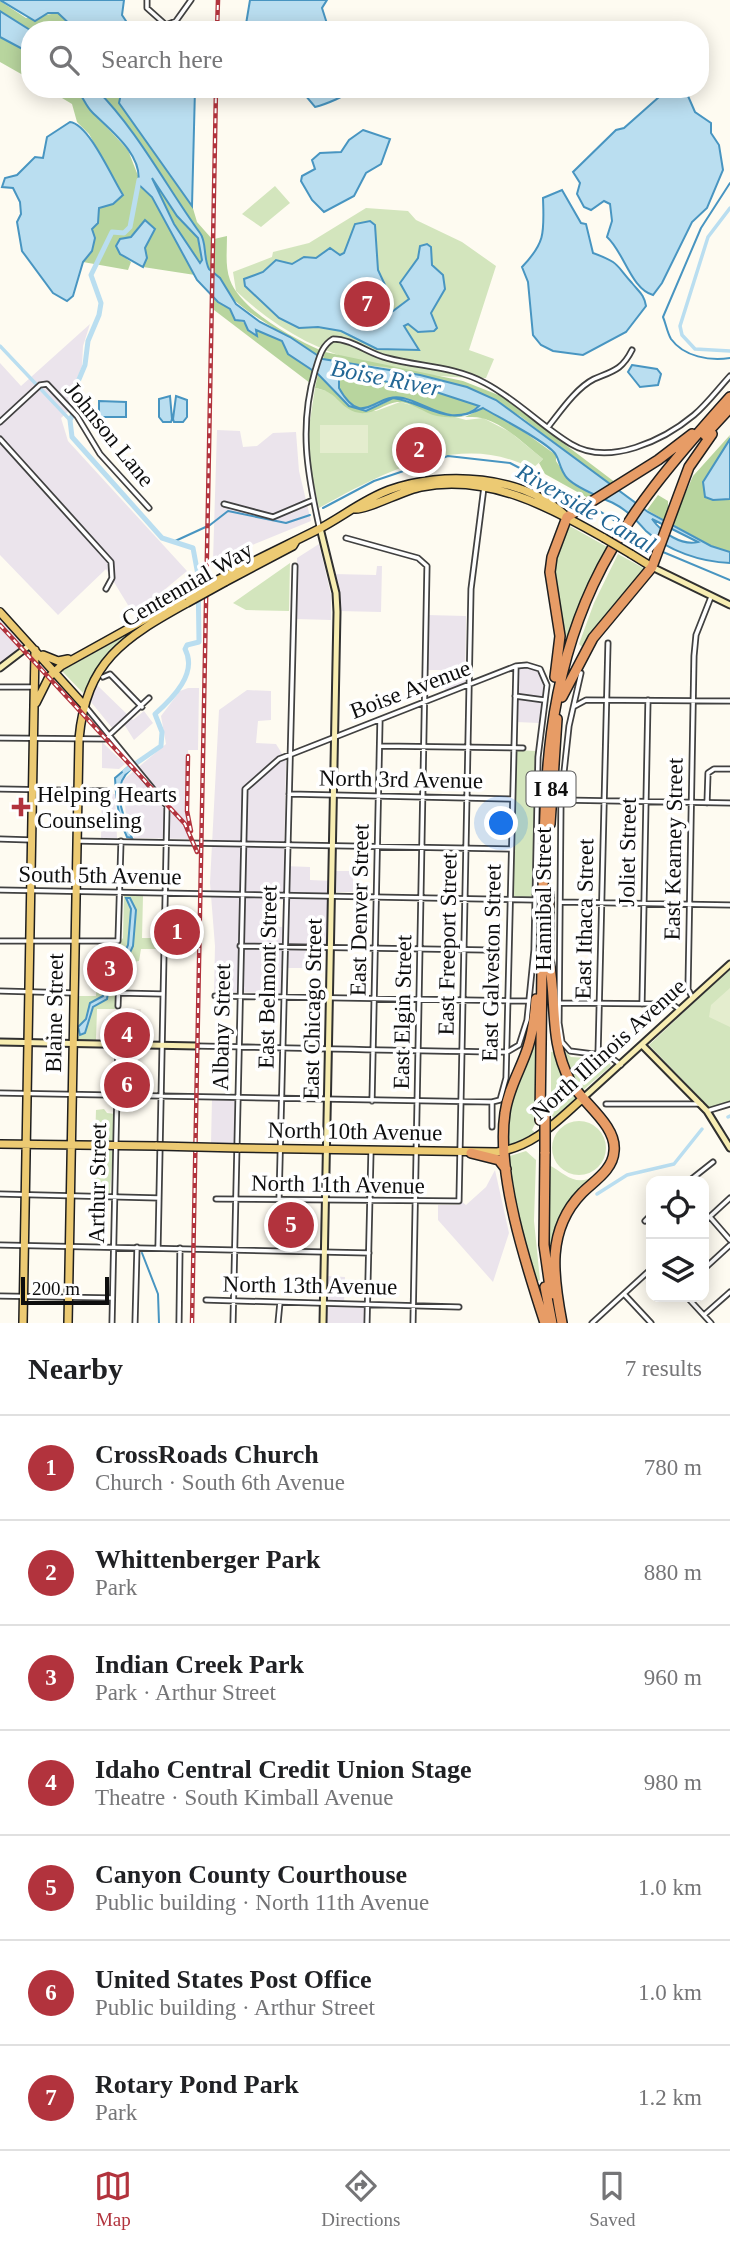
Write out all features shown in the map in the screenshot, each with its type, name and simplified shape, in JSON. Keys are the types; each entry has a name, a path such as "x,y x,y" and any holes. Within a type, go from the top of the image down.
{"highway":[{"path":"549,731 560,636 552,592 552,557 567,517 678,446 729,404"},
{"path":"562,697 593,638 654,562 694,458 729,404"},
{"name":"I 84","path":"542,1118 545,1059 545,791 549,731 564,661 593,584 625,531 655,489 729,404"},
{"name":"I 84","path":"557,1323 544,1245 542,1154 551,783 562,697 588,609 625,531"},
{"path":"545,951 557,1047 565,1069 582,1099 609,1130 614,1153 606,1171 569,1209 558,1232 555,1285 557,1323"},
{"path":"545,951 532,1030 506,1106 504,1151 524,1254 545,1323"},
{"path":"466,1153 499,1160 508,1174"}],"main road":[{"name":"Centennial Way","path":"54,671 355,509 424,486 484,484 567,517 631,554 654,562"},
{"name":"Centennial Way","path":"83,704 101,667 119,646 135,632 187,599"},
{"path":"0,612 83,704"},
{"path":"34,649 62,661 119,634"},
{"path":"23,1323 34,649"},
{"path":"34,707 43,686 54,671"},
{"name":"Blaine Street","path":"68,1323 79,739 83,704"},
{"name":"North Illinois Avenue","path":"504,1151 539,1137 582,1099"},
{"name":"North 10th Avenue","path":"0,1143 466,1153 504,1151"}],"street":[{"path":"147,0 147,8 162,21"},
{"path":"176,21 191,0"},
{"path":"320,528 303,436 315,373 321,353 328,342 340,339 370,354 391,360 452,369 486,383 572,445 587,451 610,453 639,446 685,422 730,376"},
{"path":"548,427 570,400 593,380 621,368 632,350"},
{"name":"Johnson Lane","path":"0,422 40,386 72,410 100,454 149,508"},
{"path":"0,439 111,562 112,578 106,589"},
{"name":"East Freeport Street","path":"459,1203 466,1153 462,1101 472,569 484,484"},
{"path":"224,504 273,516 313,500"},
{"name":"East Chicago Street","path":"320,528 336,593 323,1323"},
{"name":"East Elgin Street","path":"346,538 425,562 425,702 413,1323"},
{"name":"Centennial Way","path":"654,562 711,597 730,605"},
{"name":"East Belmont Street","path":"279,1200 295,566"},
{"name":"East Kearney Street","path":"693,998 688,989 693,700 696,635 711,597"},
{"name":"East Ithaca Street","path":"598,1055 608,643"},
{"path":"0,668 34,649"},
{"path":"0,1042 419,1051 514,1050 524,1035 529,1001 535,900 538,757 547,685 542,672 532,665 516,666"},
{"name":"Boise Avenue","path":"289,755 516,666"},
{"name":"East Galveston Street","path":"492,1127 492,1102 499,1100 505,1087 507,1052 516,666"},
{"name":"Hannibal Street","path":"581,673 573,708 561,800 560,1003 562,1042 573,1053 598,1055"},
{"path":"103,677 110,674 142,707"},
{"path":"0,687 34,687"},
{"path":"515,696 544,700"},
{"path":"0,738 79,739 110,736 149,698"},
{"path":"573,708 586,700 730,701"},
{"name":"Joliet Street","path":"642,1004 648,700"},
{"path":"83,704 167,806 158,1247"},
{"name":"East Denver Street","path":"372,1101 380,720"},
{"path":"380,746 523,748"},
{"name":"Albany Street","path":"233,1323 242,844 246,789 269,766 289,755"},
{"path":"707,803 708,773 714,769 730,769"},
{"path":"0,789 109,791"},
{"name":"North 3rd Avenue","path":"289,794 512,799"},
{"path":"561,800 730,803"},
{"path":"0,839 32,840"},
{"path":"77,841 511,849"},
{"path":"0,941 118,941 121,841"},
{"name":"South 5th Avenue","path":"0,890 535,900"},
{"path":"560,902 730,905"},
{"path":"164,944 185,944"},
{"path":"240,946 486,950"},
{"name":"North Illinois Avenue","path":"582,1099 730,964"},
{"path":"118,1006 119,975"},
{"path":"0,991 74,993"},
{"path":"119,993 163,994"},
{"path":"215,996 529,1001"},
{"path":"560,1003 672,1004 680,1010"},
{"name":"Arthur Street","path":"112,1323 118,1044"},
{"path":"642,1045 707,1111 730,1148"},
{"path":"598,1055 610,1056 621,1065"},
{"path":"0,1093 492,1102"},
{"path":"606,1104 701,1104"},
{"path":"707,1111 730,1104"},
{"path":"367,1323 371,1151"},
{"path":"696,1176 713,1162"},
{"path":"0,1194 160,1198"},
{"path":"709,1264 730,1242 710,1217 730,1198"},
{"name":"North 11th Avenue","path":"216,1199 459,1203"},
{"path":"0,1245 369,1252"},
{"path":"135,1323 136,1247"},
{"path":"179,1323 180,1248"},
{"path":"592,1323 646,1274"},
{"path":"704,1315 730,1292"},
{"path":"624,1294 649,1322"},
{"path":"0,1296 112,1298"},
{"name":"North 13th Avenue","path":"206,1300 459,1307"},
{"path":"278,1323 280,1302"},
{"path":"692,1302 711,1323"}],"shaded area":[{"path":"90,324 83,346 82,366 74,386 75,406 61,418 68,441 187,571 134,615 106,569 58,615 0,555 0,363 21,386"},
{"path":"217,430 240,431 243,447 257,446 273,433 296,432 299,471 311,521 213,561"},
{"path":"319,544 331,595 331,620 297,619 297,558"},
{"path":"377,566 382,566 381,612 339,611 334,574 376,575"},
{"path":"427,615 466,616 465,683 445,692 444,670 426,670"},
{"path":"0,620 23,644 0,664"},
{"path":"525,667 537,669 544,682 539,723 516,722 517,670"},
{"path":"96,684 133,720 144,711 153,723 134,740 122,721 113,729 91,702"},
{"path":"199,688 198,750 188,750 187,821 191,839 134,838 126,816 123,780 166,744 161,716 180,691"},
{"path":"247,690 271,691 271,720 258,721 256,743 276,744 286,760 284,866 310,867 310,880 333,881 334,871 353,871 353,892 328,892 327,944 306,944 306,968 281,968 281,993 214,992 215,946 210,883 219,710","holes":["265,899 283,900 282,927 264,926"]},
{"path":"102,742 125,764 119,769 102,768"},
{"path":"102,793 115,794 117,838 101,838"},
{"path":"126,1009 141,1009 140,1039 131,1033 120,1035 119,1021 124,1019"},
{"path":"212,1099 235,1099 234,1144 211,1143"},
{"path":"495,1170 509,1233 493,1282 438,1220 438,1205 459,1205 462,1202 466,1205 486,1187"},
{"path":"327,1276 345,1277 344,1304 365,1305 365,1323 326,1323"}],"green space":[{"path":"0,1 26,18 58,13 66,21 21,21 21,24 0,11"},
{"path":"0,37 21,48 21,74 0,62"},
{"path":"62,98 82,98 128,150 142,186 152,197 195,275 143,267 147,258 139,226 120,254 131,262 128,270 83,262 92,250 91,229 99,208 123,195 89,134 77,122 72,104"},
{"path":"103,98 120,98 119,103 192,205 197,222 212,239 211,271 205,262 202,241 139,141"},
{"path":"151,177 177,216 198,238 202,260 199,263 174,224"},
{"path":"275,186 290,203 261,227 242,214"},
{"path":"366,208 408,211 416,220 462,242 496,266 469,350 494,359 486,378 416,374 352,360 292,333 263,314 236,291 233,272 272,257 273,252 309,243"},
{"path":"227,236 227,269 236,291 269,322 320,350 318,356 244,308 220,284 213,268 214,239"},
{"path":"214,295 230,309 235,320 282,341 288,354 313,370 310,383 214,310"},
{"path":"325,352 463,381 501,396 616,483 613,485 600,478 520,416 467,387 386,367 327,362 323,359"},
{"path":"318,374 339,374 331,386 347,402 340,390 339,379 349,377 407,385 479,405 465,415 454,415 465,417 483,408 520,429 556,455 556,461 562,470 559,458 584,484 563,472 594,496 590,499 545,474 539,463 543,459 493,422 480,418 437,416 402,402 392,403 372,412 355,412 328,392 315,388"},
{"path":"315,388 331,392 348,407 376,411 400,402 466,420 483,418 510,432 543,459 532,469 505,458 478,454 450,455 396,470 319,508 306,447"},
{"path":"320,425 368,425 368,453 320,453"},
{"path":"730,435 713,500 730,499 730,552 711,546 672,524 693,476"},
{"path":"658,495 668,501 668,522 647,510"},
{"path":"568,525 609,548 565,645 554,577 556,556"},
{"path":"618,554 647,570 582,647 579,644 594,603"},
{"path":"290,563 289,611 246,610 233,603"},
{"path":"133,631 106,656 83,693 62,671"},
{"path":"516,750 536,751 533,894 530,897 512,897"},
{"path":"124,895 143,896 142,938 161,938 161,949 141,949 139,961 126,963 116,976 115,1009 97,1009 96,1040 77,1040 77,996 96,996 98,963 117,961 117,946 123,938"},
{"path":"730,969 730,1103 710,1108 649,1045"},
{"path":"730,988 730,1027 709,1017 711,1005"},
{"path":"533,1042 537,1045 536,1122 532,1130 536,1133 507,1146 511,1106"},
{"path":"561,1047 571,1057 607,1059 611,1066 581,1092 567,1070"},
{"path":"555,1051 576,1098 554,1118 551,1114 551,1052"},
{"path":"104,1109 107,1113 115,1114 113,1141 95,1141 96,1110"},
{"path":"579,1121 598,1129 606,1148 598,1167 579,1175 560,1167 552,1148 560,1129"},
{"path":"95,1149 113,1151 110,1193 94,1193"},
{"path":"526,1151 536,1160 534,1221 540,1280 537,1282 522,1242 509,1166 510,1156"},
{"path":"549,1165 577,1180 597,1175 565,1223 553,1259 549,1257"}],"water":[{"path":"0,0 124,0 122,15 126,21 66,21 58,13 48,13 35,21"},
{"path":"250,0 327,0 322,8 326,21 246,21"},
{"path":"0,11 21,24 21,48 0,37"},
{"name":"Boise River","path":"82,98 104,98 111,105 151,159 202,237 209,269 220,278 236,304 260,322 290,337 323,359 420,375 467,387 496,400 648,512 711,546 730,552 730,563 696,558 664,544 623,509 571,482 552,450 534,437 483,408 471,412 479,406 433,391 353,375 339,379 339,388 355,407 363,408 393,397 403,398 441,413 393,398 366,411 349,406 318,374 288,354 282,341 256,330 257,336 248,330 244,321 235,320 230,309 218,302 197,280 152,197 138,184 136,163 124,144","holes":["152,178 177,216 198,238 202,260 200,263 174,224","652,519 698,542 692,543 667,533"]},
{"path":"120,98 195,98 192,206 119,103"},
{"path":"308,98 339,98 336,100 315,107"},
{"path":"658,98 689,98 695,112 711,123 711,133 719,145 723,170 707,208 692,222 662,283 653,295 639,286 607,237 612,221 610,204 604,201 591,210 584,207 577,194 580,183 573,172 616,130 624,128"},
{"path":"70,122 77,125 92,141 123,195 113,204 99,208 98,223 92,229 95,238 92,251 83,262 73,296 67,301 53,293 22,251 17,222 21,214 20,202 13,188 2,187 5,178 17,175 35,157 43,158 47,137"},
{"path":"363,130 390,139 381,164 366,173 354,196 324,212 312,200 301,181 302,176 315,169 312,160 320,153 341,152 349,140"},
{"path":"562,190 581,223 586,224 593,253 616,265 641,293 646,306 626,332 583,355 553,351 541,345 533,335 528,282 522,267 536,250 542,236 543,198"},
{"path":"145,220 155,229 145,248 147,258 143,267 120,254 116,246 120,239 131,237"},
{"path":"370,221 375,225 378,270 386,287 378,308 381,313 393,311 409,299 400,283 418,258 420,246 427,244 431,247 432,265 443,275 445,289 431,313 437,328 434,331 418,332 408,324 404,326 419,350 377,349 341,331 318,327 299,328 279,318 245,286 244,279 263,272 276,260 292,264 304,257 316,258 330,248 340,255 344,253 355,224"},
{"path":"632,365 657,369 661,374 658,385 640,387 628,372"},
{"path":"170,396 172,419 171,422 163,422 159,417 159,399"},
{"path":"176,396 187,400 187,417 183,422 174,422 173,419"},
{"path":"99,401 126,402 126,417 99,417"},
{"path":"730,439 730,499 713,500 705,497 703,482"},
{"path":"128,767 130,770 124,777 119,793 122,811 132,838 127,837 121,823 115,778"},
{"path":"126,898 130,898 136,910 133,946 128,957 111,975 107,999 93,1007 85,1033 80,1035 78,1027 86,1019 90,1003 103,996 105,976 123,956 128,945 131,909"}],"waterway":[{"path":"125,771 161,746 162,732 155,714 176,693 186,676 187,645 199,642 198,575 193,548 162,538 72,437 70,420 79,403 77,384 85,365 88,341 101,303 91,275 112,232 124,233 130,227 139,180"},
{"path":"730,183 701,228 663,317 671,339 683,350 706,358 730,358"},
{"path":"730,208 708,237 680,326 682,335 695,349 730,351"},
{"name":"Riverside Canal","path":"0,346 70,420"},
{"name":"Riverside Canal","path":"323,508 374,481 448,456 510,463 585,502"},
{"name":"Riverside Canal","path":"593,507 623,526"},
{"name":"Riverside Canal","path":"173,542 210,525 228,511 286,523 310,515"},
{"name":"Riverside Canal","path":"628,529 656,547"},
{"name":"Riverside Canal","path":"663,552 730,580"},
{"path":"597,1194 627,1175 674,1164 702,1129"},
{"path":"142,1253 158,1294 159,1323"}],"railway":[{"path":"217,21 218,0"},
{"path":"192,1323 216,98"},
{"path":"0,625 185,824 197,852"},
{"path":"188,756 187,811 191,831"}],"place":[{"name":"Rotary Pond Park","path":"367,304"},
{"name":"Whittenberger Park","path":"419,450"},
{"name":"Helping Hearts Counseling","path":"21,807"},
{"name":"CrossRoads Church","path":"177,932"},
{"name":"Indian Creek Park","path":"110,969"},
{"name":"Idaho Central Credit Union Stage","path":"127,1035"},
{"name":"United States Post Office","path":"127,1085"},
{"name":"Canyon County Courthouse","path":"291,1225"}]}
